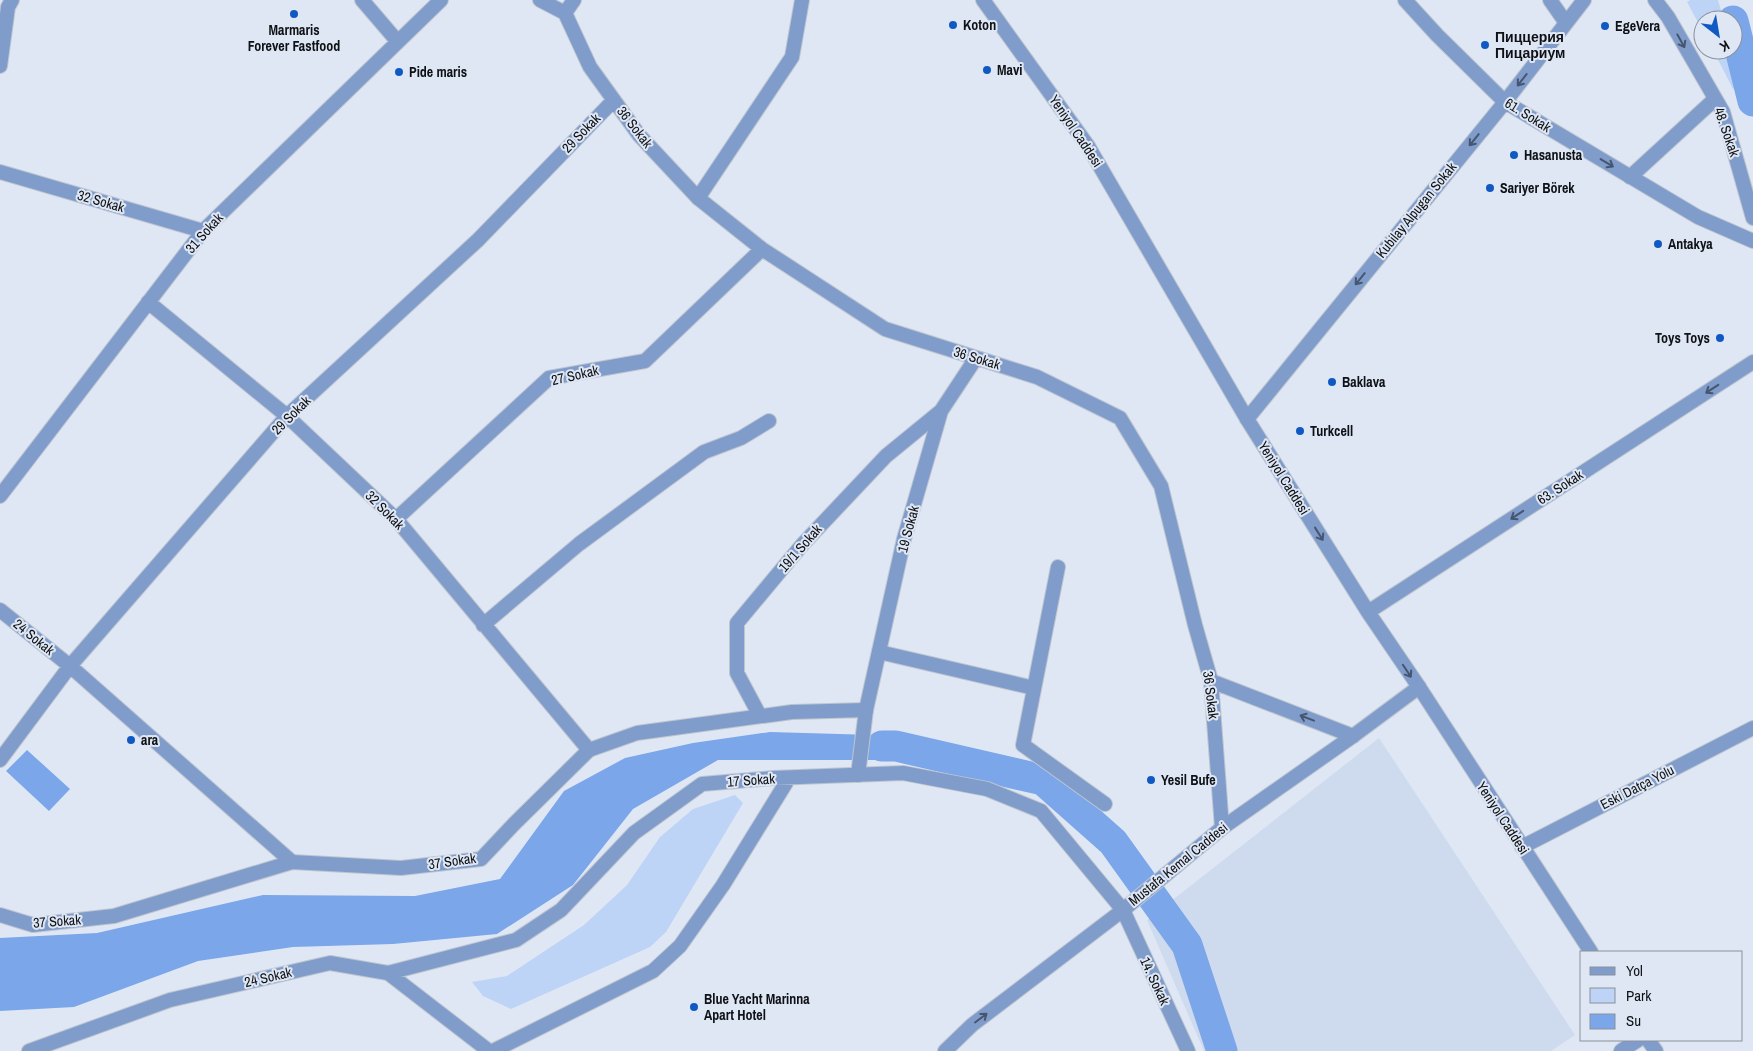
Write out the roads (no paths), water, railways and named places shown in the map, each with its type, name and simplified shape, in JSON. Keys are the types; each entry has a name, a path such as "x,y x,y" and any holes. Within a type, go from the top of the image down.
{"street":[{"path":"362,0 398,42"},
{"name":"31 Sokak","path":"0,496 203,231 441,0"},
{"path":"540,0 566,13 574,0"},
{"path":"698,198 792,57 802,0"},
{"name":"Yeniyol Caddesi","path":"983,0 1088,146 1246,419 1368,612 1590,951"},
{"name":"61. Sokak","path":"1405,0 1437,35 1505,102 1698,217 1753,241"},
{"path":"1550,0 1566,24"},
{"name":"Kubilay Alpugan Sokak","path":"1246,419 1505,102 1584,0"},
{"name":"48. Sokak","path":"1654,0 1668,17 1723,112 1753,218"},
{"path":"0,66 7,4"},
{"name":"36 Sokak","path":"566,13 590,67 639,135 698,198 762,249 885,329 1037,377 1120,418 1161,486 1195,625 1211,681 1222,828"},
{"path":"1630,177 1715,99"},
{"name":"29 Sokak","path":"0,760 70,666 287,416 478,240 614,100"},
{"name":"32 Sokak","path":"0,172 203,231"},
{"name":"27 Sokak","path":"396,519 549,378 645,361 762,249"},
{"name":"32 Sokak","path":"148,302 287,416 396,519 589,750"},
{"name":"19 Sokak","path":"858,774 866,710 904,539 941,411 976,358"},
{"name":"63. Sokak","path":"1368,612 1753,362"},
{"name":"19/1 Sokak","path":"760,716 737,673 737,623 802,545 886,456 941,411"},
{"path":"483,625 579,544 704,452 742,438 769,421"},
{"path":"1058,568 1023,744 1105,804"},
{"name":"24 Sokak","path":"0,610 70,666 292,862"},
{"path":"879,652 1034,688"},
{"path":"1211,681 1353,736"},
{"name":"Mustafa Kemal Caddesi","path":"946,1051 972,1025 1123,910 1222,828 1419,688"},
{"name":"37 Sokak","path":"0,915 33,925 114,916 292,862 401,868 481,859 589,750 637,733 792,712 866,710"},
{"name":"Eski Datça Yolu","path":"1522,847 1753,728"},
{"name":"17 Sokak","path":"388,973 516,940 561,910 634,833 702,784 903,773 987,789 1041,812 1123,910"},
{"path":"491,1051 653,971 680,946 723,885 788,778"},
{"name":"14. Sokak","path":"1123,910 1188,1051"},
{"name":"24 Sokak","path":"29,1051 170,1000 330,963 388,973 491,1051"},
{"path":"1620,1051 1636,1041"}],"water":[{"path":"770,732 874,735 882,746 881,760 718,760 633,809 573,885 497,934 393,944 293,947 198,961 74,1007 0,1011 0,938 97,933 263,895 415,896 500,879 564,791 625,758 693,743"},
{"path":"27,750 70,789 49,811 6,771"}],"waterway":[{"path":"1743,60 1753,101"},
{"path":"882,746 896,746 1043,780 1113,842 1187,945 1222,1051"}],"place":[{"name":"Marmaris Forever Fastfood","path":"294,14"},
{"name":"Koton","path":"953,25"},
{"name":"EgeVera","path":"1605,26"},
{"name":"Пиццерия Пицариум","path":"1485,45"},
{"name":"Mavi","path":"987,70"},
{"name":"Pide maris","path":"399,72"},
{"name":"Hasanusta","path":"1514,155"},
{"name":"Sariyer Börek","path":"1490,188"},
{"name":"Antakya","path":"1658,244"},
{"name":"Toys Toys","path":"1720,338"},
{"name":"Baklava","path":"1332,382"},
{"name":"Turkcell","path":"1300,431"},
{"name":"ara","path":"131,740"},
{"name":"Yesil Bufe","path":"1151,780"},
{"name":"Blue Yacht Marinna Apart Hotel","path":"694,1007"}]}
